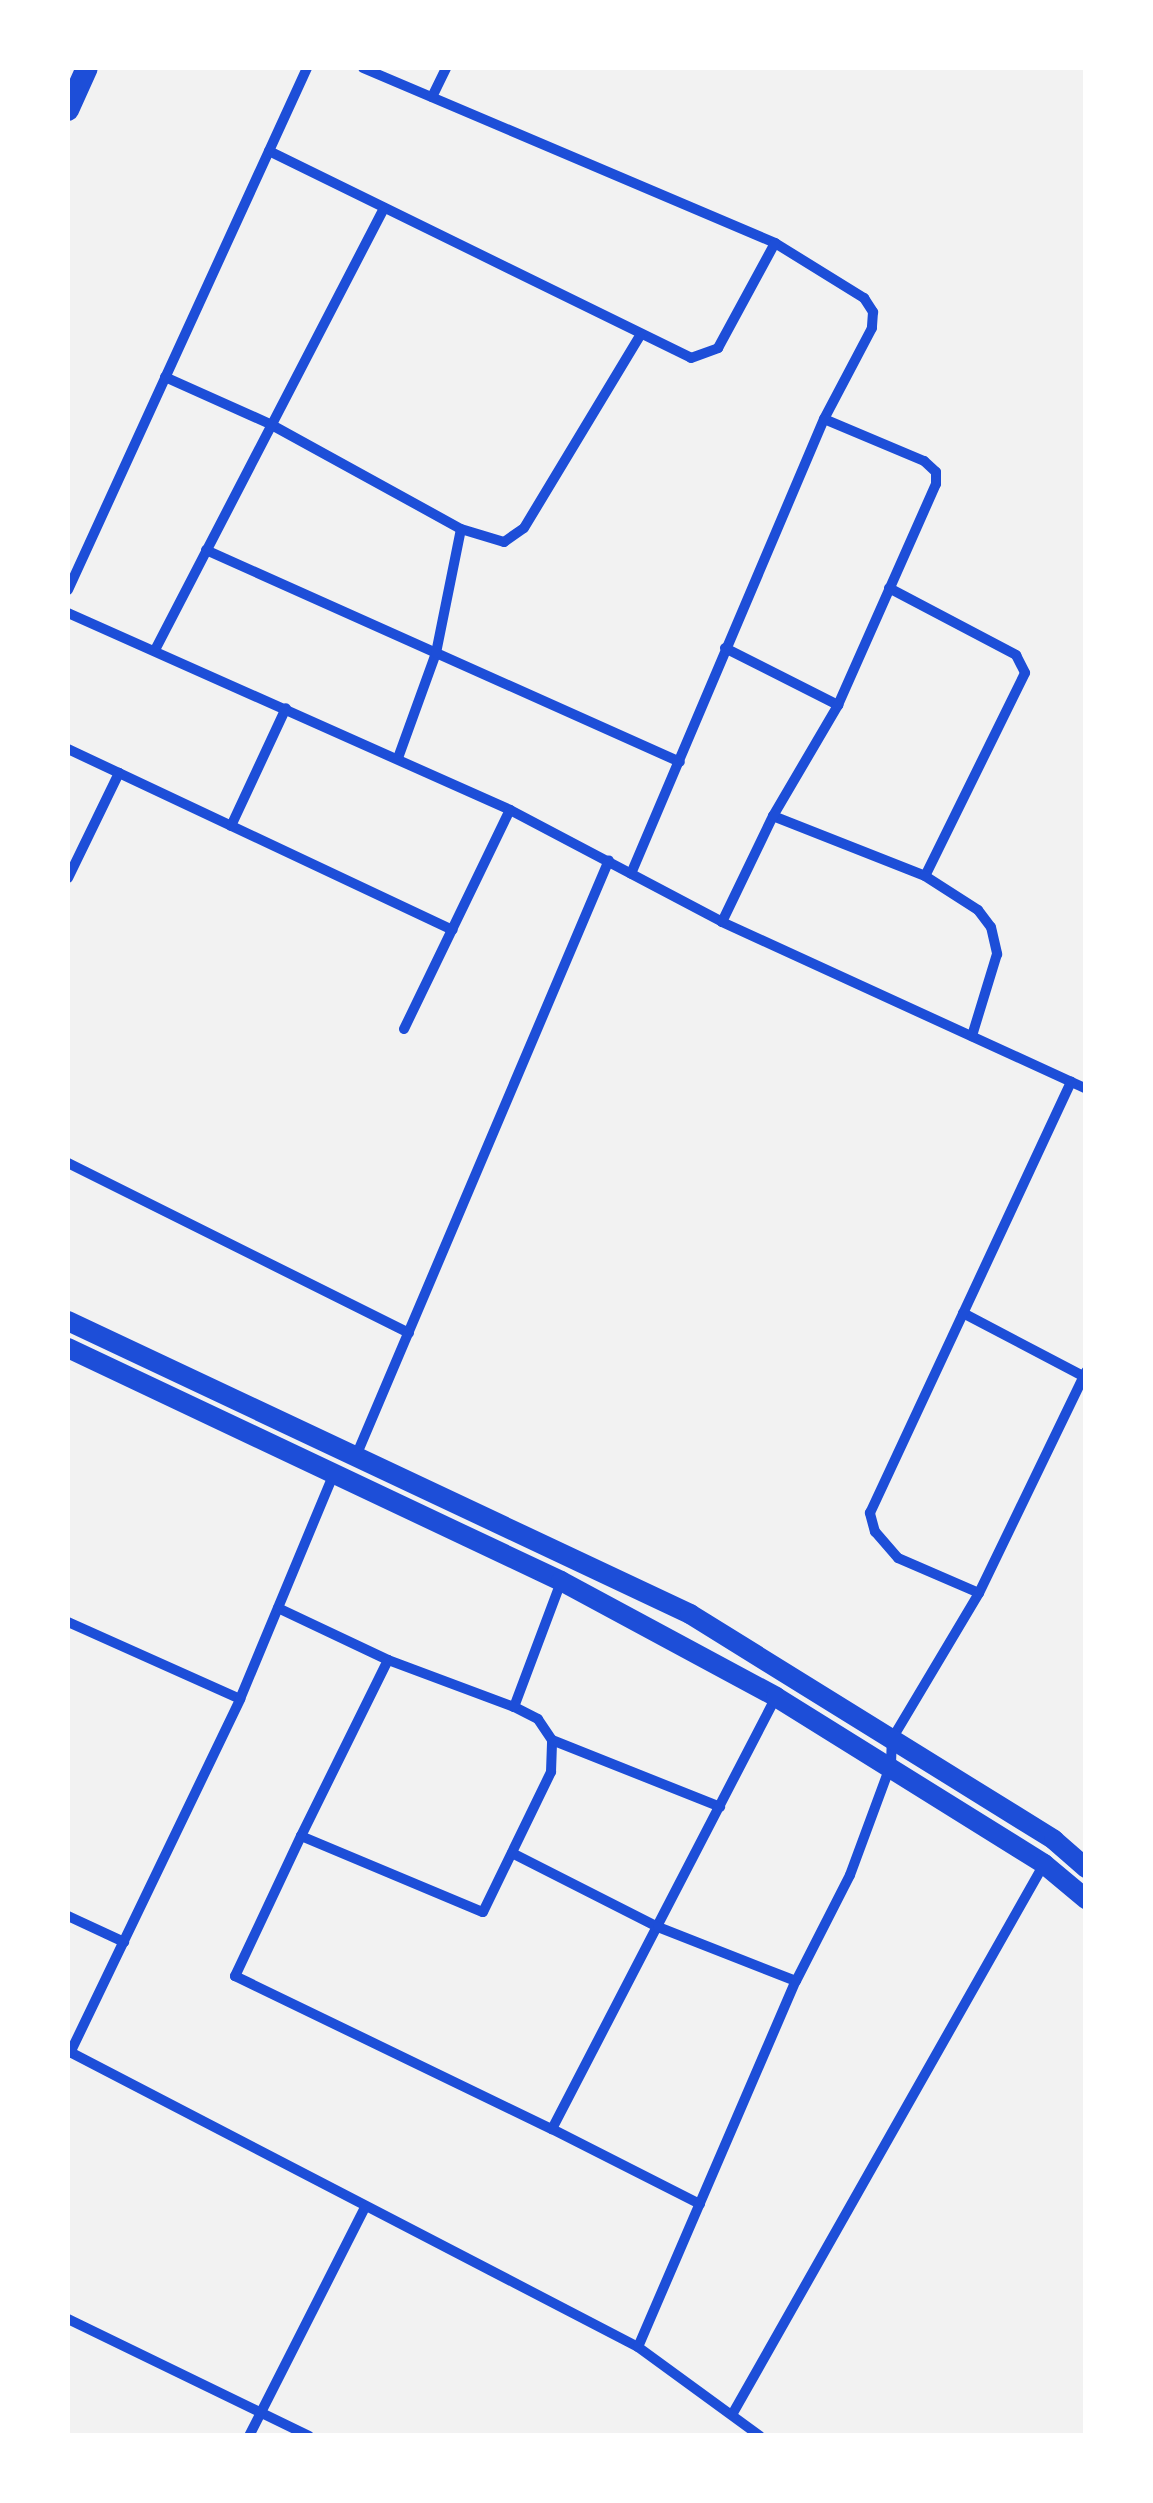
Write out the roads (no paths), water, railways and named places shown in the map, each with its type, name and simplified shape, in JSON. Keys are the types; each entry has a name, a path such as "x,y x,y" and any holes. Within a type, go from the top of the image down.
{"highway":[{"path":"68,110 87,68"}],"main road":[{"path":"68,1321 690,1614 1054,1840 1086,1868"},
{"path":"68,1348 561,1581 776,1697 891,1764 1044,1864 1086,1899"}],"street":[{"path":"68,590 307,68"},
{"path":"362,68 776,243 864,298 872,312 872,328 824,419 631,874"},
{"path":"432,97 446,68"},
{"path":"269,151 691,358 718,348 776,243"},
{"path":"155,650 384,208"},
{"path":"165,378 270,424 461,529 504,542 524,528 640,336"},
{"path":"722,922 772,816 838,705 936,472 824,419"},
{"path":"398,758 436,653 461,529"},
{"path":"206,550 680,762"},
{"path":"889,588 1016,656 1025,674 925,876"},
{"path":"68,613 510,810 722,922 1086,1089"},
{"path":"725,648 838,705"},
{"path":"231,826 286,708"},
{"path":"68,750 452,930"},
{"path":"68,878 119,774"},
{"path":"404,1030 510,810"},
{"path":"772,816 925,876 978,910 991,928 993,977 972,1036"},
{"path":"356,1457 609,860"},
{"path":"980,1594 898,1558 875,1532 870,1513 1071,1082"},
{"path":"68,1163 409,1333"},
{"path":"638,2348 796,1981 850,1875 891,1764 892,1739 980,1594 1084,1374 963,1313"},
{"path":"334,1473 240,1699 69,2052 638,2348 734,2413 760,2436"},
{"path":"514,1707 561,1581"},
{"path":"278,1608 388,1660 514,1707 538,1719 552,1740 720,1807"},
{"path":"68,1622 240,1699"},
{"path":"388,1660 235,1976 552,2128 700,2204"},
{"path":"552,2128 776,1697"},
{"path":"301,1836 482,1912 551,1772 552,1740"},
{"path":"512,1853 658,1928 796,1981"},
{"path":"734,2413 1044,1864"},
{"path":"68,1916 124,1942"},
{"path":"250,2436 365,2207"},
{"path":"68,2319 309,2436"}]}
